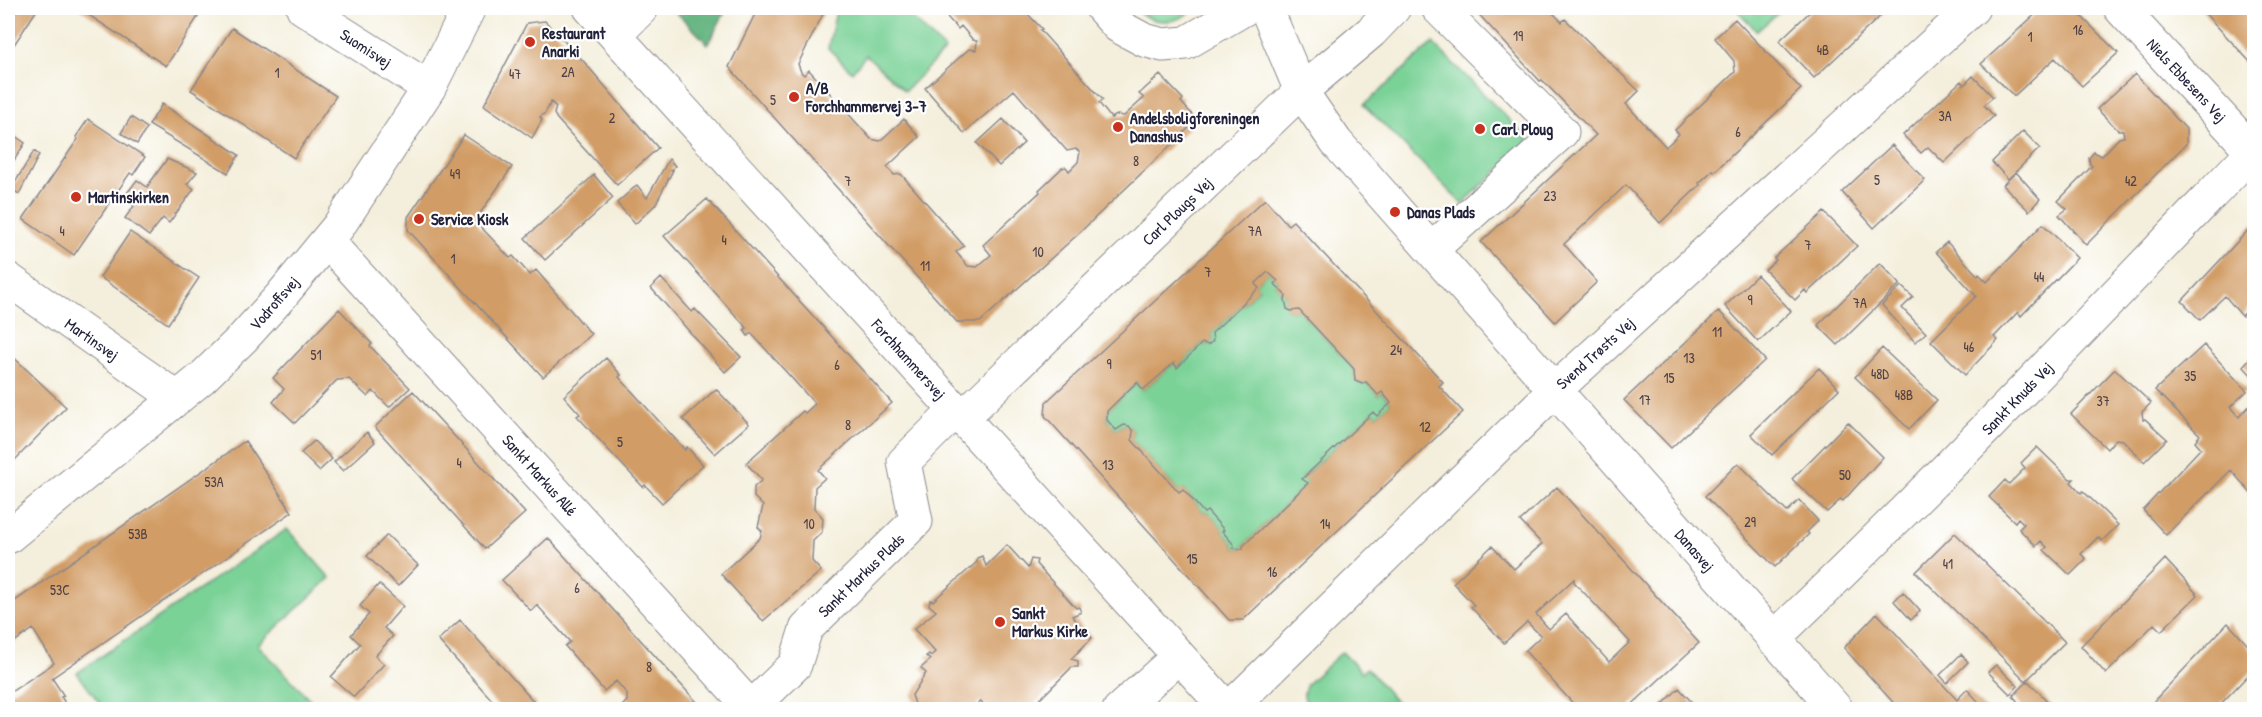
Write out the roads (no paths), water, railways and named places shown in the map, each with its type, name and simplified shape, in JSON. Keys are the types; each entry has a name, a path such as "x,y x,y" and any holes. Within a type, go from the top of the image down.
{"street":[{"name":"Suomisvej","path":"303,8 429,88"},
{"name":"Vodroffsvej","path":"8,537 202,378 243,338 327,242 429,88 469,8"},
{"name":"Forchhammersvej","path":"590,8 1228,710"},
{"path":"615,35 642,8"},
{"path":"1102,8 1118,26 1143,40 1163,45 1186,43 1246,8"},
{"path":"1266,8 1301,91 1336,141 1555,390"},
{"name":"Carl Plougs Vej","path":"959,414 1301,91 1371,32 1394,8"},
{"path":"1432,249 1562,132 1438,8"},
{"name":"Svend Trøsts Vej","path":"1228,710 1555,390 1973,8"},
{"name":"Niels Ebbesens Vej","path":"2120,8 2254,152"},
{"name":"Sankt Knuds Vej","path":"1773,639 1873,544 2141,271 2254,152"},
{"name":"Sankt Markus Allé","path":"327,242 751,709"},
{"name":"Martinsvej","path":"8,279 177,398"},
{"name":"Danasvej","path":"1555,390 1837,710"},
{"name":"Sankt Markus Plads","path":"751,709 795,665 806,629 916,521 904,462 959,414"},
{"path":"1119,710 1179,656"}],"place":[{"name":"Restaurant Anarki","path":"530,42"},
{"name":"A/B Forchhammervej 3-7","path":"794,97"},
{"name":"Andelsboligforeningen Danashus","path":"1118,127"},
{"name":"Carl Ploug","path":"1480,129"},
{"name":"Martinskirken","path":"76,197"},
{"name":"Danas Plads","path":"1395,212"},
{"name":"Service Kiosk","path":"419,219"},
{"name":"Sankt Markus Kirke","path":"1000,622"}]}
